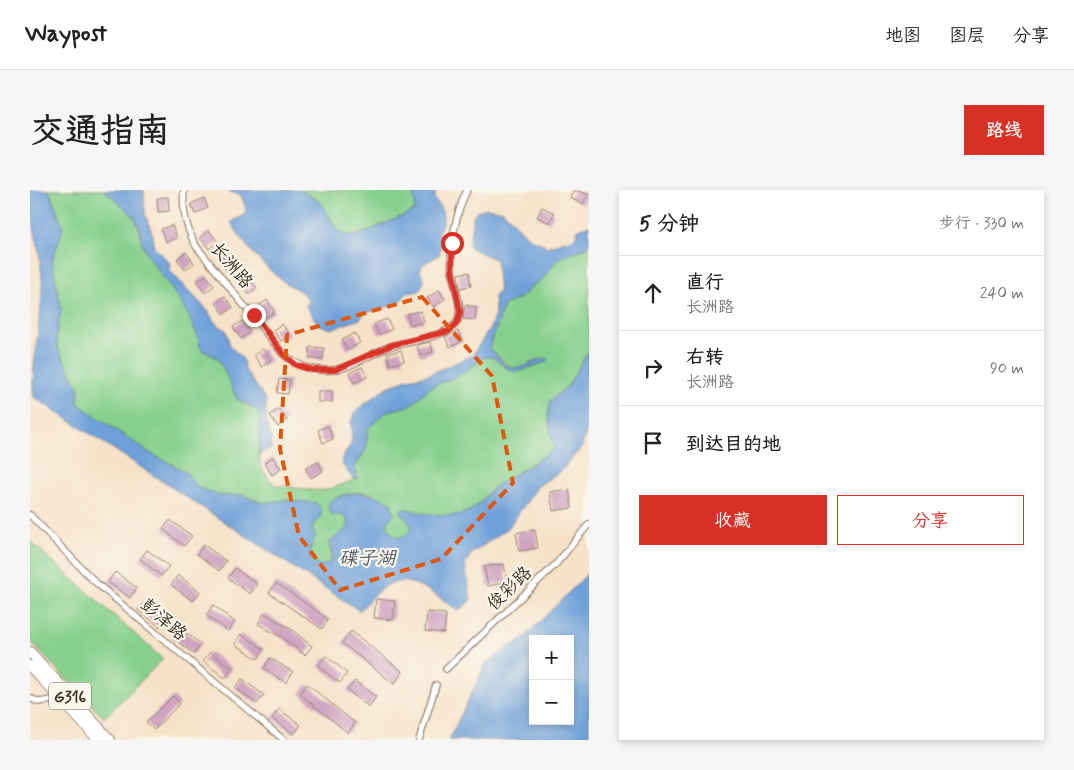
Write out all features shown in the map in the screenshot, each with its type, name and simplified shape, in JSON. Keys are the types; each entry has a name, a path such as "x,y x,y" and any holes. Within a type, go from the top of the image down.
{"highway":[{"name":"G316","path":"30,652 110,740"},
{"name":"G316","path":"30,666 99,740"}],"street":[{"name":"长洲路","path":"184,190 183,205 186,229 196,246 283,354 296,365 313,370 335,370 392,345 449,331 457,323 460,312 452,270 452,243 461,203 467,190"},
{"name":"彭泽路","path":"30,515 95,582 284,740"},
{"name":"俊彩路","path":"446,669 556,564 589,524"},
{"path":"419,740 436,685"},
{"path":"30,698 39,702 60,699"}],"highlighted area":[{"path":"422,297 492,376 513,483 441,559 340,590 299,536 280,449 287,335"}],"green space":[{"path":"49,190 104,190 133,216 138,224 144,248 184,308 197,334 201,349 219,359 237,399 258,411 260,432 258,450 262,468 277,486 311,490 336,487 357,479 355,467 366,449 368,429 376,419 385,412 411,405 430,387 456,377 485,357 493,356 501,364 513,371 523,370 547,362 538,359 520,368 514,368 506,364 489,349 504,305 523,296 533,285 541,281 558,259 589,246 589,350 568,386 551,400 548,415 554,449 495,487 475,507 464,513 438,515 404,508 403,516 412,527 408,534 399,538 391,533 387,527 388,521 372,493 358,492 337,497 349,526 329,543 332,556 329,564 320,565 314,563 310,553 313,523 321,518 285,500 263,503 242,495 221,496 198,488 186,472 148,452 78,404 79,388 58,349 56,338 61,309 52,261 63,227"},
{"path":"301,190 412,190 415,203 414,211 359,235 345,235 337,230 321,203"},
{"path":"30,541 163,659 104,718 30,641"}],"water":[{"name":"碟子湖","path":"30,190 49,190 63,227 52,261 61,309 56,338 58,349 79,388 78,404 148,452 186,472 198,488 221,496 242,495 263,503 285,500 316,503 321,509 321,518 313,524 312,530 316,536 311,547 310,558 316,564 329,564 332,556 329,543 349,526 346,516 332,515 328,507 330,501 338,497 361,493 391,502 394,515 388,521 387,527 391,533 399,538 408,534 412,527 400,510 404,508 438,515 464,513 475,507 495,487 554,449 548,415 551,400 568,386 589,350 589,423 582,447 561,471 538,486 508,528 471,554 465,564 471,600 459,611 419,586 408,582 397,582 385,586 360,611 34,397 33,374 42,279"},
{"path":"104,190 144,190 145,214 153,235 154,247 169,262 170,271 208,311 215,323 226,330 230,346 243,359 245,370 266,400 266,420 271,438 271,449 262,452 259,459 260,420 258,411 237,399 219,359 201,349 197,334 184,308 144,248 136,220"},
{"path":"231,190 301,190 321,203 337,230 345,235 359,235 414,211 415,203 412,190 436,190 434,198 443,214 441,227 438,232 443,238 439,255 422,265 420,272 425,280 419,291 407,293 398,304 365,313 360,319 331,329 318,324 306,306 309,301 306,297 272,272 241,238 231,222 244,215 246,209 241,195 230,192"},
{"path":"487,208 503,211 530,239 544,244 546,247 572,239 578,234 577,230 589,225 589,246 558,259 541,281 532,285 523,296 504,305 489,349 507,366 512,368 522,367 547,358 547,362 524,370 513,371 493,357 485,357 456,377 430,387 411,405 385,412 368,429 366,449 355,467 357,479 353,479 342,464 342,459 352,442 351,421 357,410 386,388 404,380 427,375 472,356 490,328 495,314 494,296 499,292 496,260 469,247 473,216 477,211"},
{"path":"589,572 589,740 449,740 486,663 526,636"}],"building":[{"path":"574,190 588,194 583,204 570,198"},
{"path":"168,197 169,211 158,212 157,198"},
{"path":"204,198 208,208 195,214 191,204"},
{"path":"542,207 554,213 550,223 537,217"},
{"path":"172,225 177,238 166,242 161,229"},
{"path":"209,231 218,242 209,249 200,238"},
{"path":"186,252 194,263 185,270 177,259"},
{"path":"229,254 238,265 229,272 220,261"},
{"path":"469,272 471,286 460,288 458,274"},
{"path":"206,275 214,286 205,293 197,282"},
{"path":"248,277 257,288 248,294 239,283"},
{"path":"439,290 445,299 434,307 427,298"},
{"path":"224,296 233,307 224,314 216,303"},
{"path":"267,300 275,312 265,318 257,307"},
{"path":"465,305 476,307 475,320 463,319"},
{"path":"421,311 424,322 410,325 407,314"},
{"path":"387,319 392,329 379,335 374,324"},
{"path":"242,321 250,332 241,339 233,327"},
{"path":"282,324 290,335 281,341 273,330"},
{"path":"458,331 463,341 450,347 445,337"},
{"path":"355,333 360,343 347,350 342,340"},
{"path":"430,342 433,352 420,356 417,345"},
{"path":"310,347 324,348 323,360 309,358"},
{"path":"263,349 271,360 262,367 254,355"},
{"path":"401,350 404,361 390,365 387,354"},
{"path":"362,367 367,377 354,383 349,373"},
{"path":"279,379 290,380 288,394 277,393"},
{"path":"318,391 332,391 332,402 318,402"},
{"path":"279,409 287,420 278,427 270,415"},
{"path":"328,426 333,439 323,443 318,430"},
{"path":"273,457 281,469 272,475 264,463"},
{"path":"318,462 323,471 311,478 305,468"},
{"path":"569,489 572,508 553,511 550,492"},
{"path":"170,520 192,536 184,546 163,529"},
{"path":"535,529 538,548 519,551 516,533"},
{"path":"204,545 226,561 219,571 197,554"},
{"path":"147,550 169,566 161,576 140,559"},
{"path":"504,564 507,582 488,586 484,567"},
{"path":"235,568 257,584 250,594 228,578"},
{"path":"115,572 137,588 130,598 108,582"},
{"path":"178,575 200,592 193,601 171,585"},
{"path":"276,583 328,619 322,629 269,593"},
{"path":"376,599 395,601 393,620 374,618"},
{"path":"146,601 167,617 160,627 138,610"},
{"path":"213,605 235,622 228,631 206,615"},
{"path":"427,612 446,614 444,633 425,631"},
{"path":"264,613 292,630 312,646 305,655 281,637 258,624"},
{"path":"179,628 201,644 194,654 172,637"},
{"path":"351,631 403,672 394,684 342,643"},
{"path":"241,634 264,649 258,659 235,644"},
{"path":"210,652 232,668 225,678 203,661"},
{"path":"326,656 347,673 340,683 318,666"},
{"path":"270,658 293,672 286,683 264,668"},
{"path":"242,679 264,695 257,704 235,688"},
{"path":"355,681 376,697 369,707 347,690"},
{"path":"307,684 355,723 348,733 300,694"},
{"path":"173,696 180,703 154,730 146,722"},
{"path":"279,709 301,725 294,734 272,718"}],"route":[{"path":"254,315 283,354 296,365 313,370 335,370 392,345 449,331 457,323 460,312 452,270 452,243"}]}
